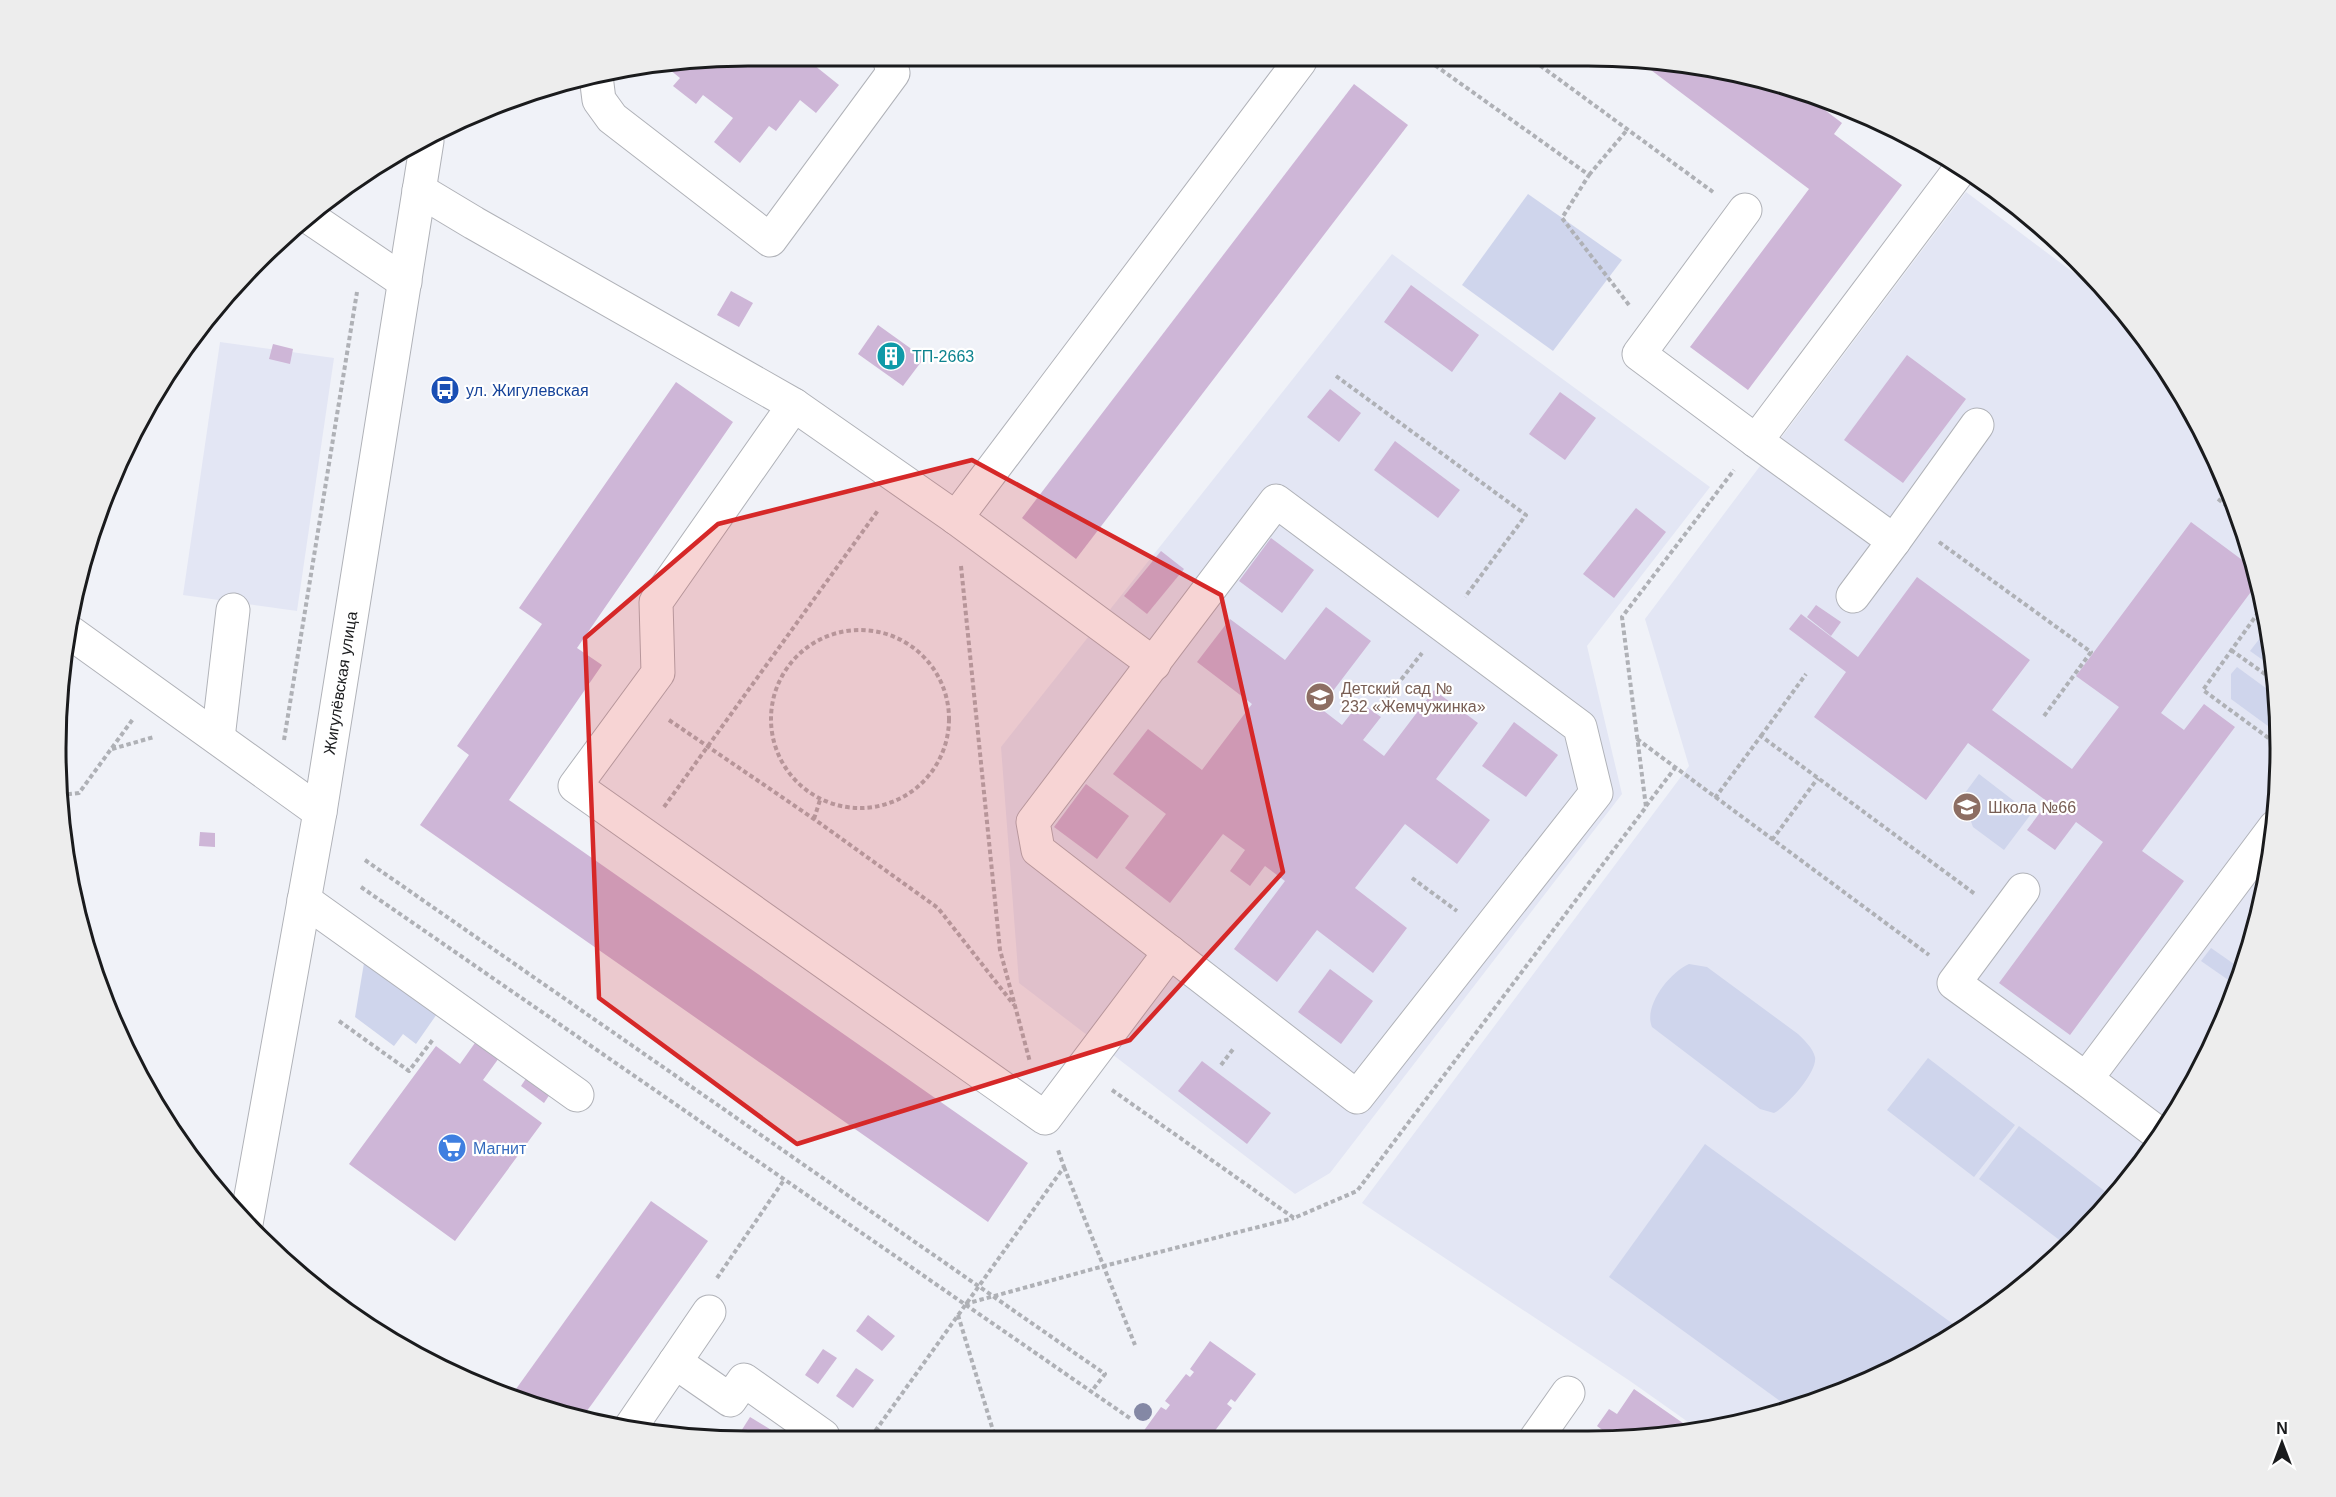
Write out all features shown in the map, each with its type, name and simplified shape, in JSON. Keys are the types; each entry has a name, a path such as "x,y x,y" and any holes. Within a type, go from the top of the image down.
{"street":[{"path":"597,83 599,100 612,118 770,240 893,73 891,66"},
{"path":"956,519 1297,66"},
{"name":"Жигулёвская улица","path":"248,1212 320,812 426,147"},
{"path":"1756,441 1956,174"},
{"path":"419,190 794,405 956,519 1154,664"},
{"path":"1744,212 1639,354 1756,441 1902,530"},
{"path":"315,221 405,282"},
{"path":"794,405 656,602 658,673 575,786 1046,1118 1170,952"},
{"path":"1853,596 1977,425"},
{"path":"1276,501 1444,626 1580,727 1596,793 1357,1097 1038,850 1033,822 1276,501"},
{"path":"218,738 233,610"},
{"path":"76,636 320,812"},
{"path":"2086,1079 2263,843"},
{"path":"304,900 577,1095"},
{"path":"2013,902 1954,983 2154,1129"},
{"path":"635,1421 709,1312"},
{"path":"675,1362 730,1400 744,1380 816,1431"},
{"path":"1541,1431 1568,1393"}],"path":[{"path":"1435,66 1588,175"},
{"path":"1540,66 1744,212"},
{"path":"1628,130 1588,175 1562,218 1652,335"},
{"path":"276,781 294,687 363,254"},
{"path":"1336,376 1526,515 1444,626 1378,709"},
{"path":"644,834 900,480"},
{"path":"2218,500 2225,505"},
{"path":"956,519 1000,950 1030,1062"},
{"path":"1902,530 2091,651 2044,716"},
{"path":"2257,614 2203,690 2270,739"},
{"path":"858,629 888,634 914,647 935,668 947,695 951,724 945,753 929,778 906,797 879,807 849,809 820,800 796,783 779,759 771,729 772,700 784,672 803,650 829,635 858,629"},
{"path":"2231,650 2266,675"},
{"path":"1715,798 1806,674"},
{"path":"67,794 79,793 153,691"},
{"path":"638,700 814,819 938,908 1016,1007"},
{"path":"111,750 155,736"},
{"path":"1761,736 1818,778 2013,902"},
{"path":"1637,739 1959,977"},
{"path":"1646,807 1675,768"},
{"path":"1772,840 1818,778"},
{"path":"814,819 820,800"},
{"path":"365,860 1105,1374 1091,1392"},
{"path":"1412,878 1486,933"},
{"path":"361,887 1131,1419"},
{"path":"339,1021 409,1071 455,1008"},
{"path":"1082,1069 1178,1136"},
{"path":"1046,1118 1135,1345"},
{"path":"879,1431 876,1429 1064,1167"},
{"path":"965,1305 1104,1266 1294,1218"},
{"path":"958,1315 993,1431"}],"highlighted area":[{"path":"972,460 1221,595 1283,872 1130,1040 797,1144 599,998 585,638 718,524"}],"shaded area":[{"name":"Школа №66","path":"1966,192 2084,281 2129,333 2179,407 2200,447 2234,529 2257,615 2269,704 2269,793 2264,838 2257,882 2234,968 2200,1050 2179,1090 2155,1128 2101,1199 2038,1262 1967,1316 1929,1340 1889,1361 1807,1395 1764,1408 1690,1423 1362,1203 1689,766 1645,619"},
{"path":"1528,194 1622,260 1553,351 1462,285"},
{"name":"Детский сад № 232 «Жемчужинка»","path":"1392,254 1710,487 1587,646 1622,794 1330,1173 1295,1194 1019,983 1001,747"},
{"path":"220,342 334,358 297,611 183,595"},
{"path":"2261,637 2264,661 2250,651"},
{"path":"2237,667 2267,689 2270,727 2231,699 2231,674"},
{"path":"1979,774 2031,814 2004,850 1973,827 1962,797"},
{"path":"2211,948 2235,965 2229,981 2201,961"},
{"path":"365,957 439,1011 416,1044 403,1034 394,1046 355,1017"},
{"path":"1689,964 1707,967 1798,1034 1812,1050 1815,1063 1807,1080 1793,1097 1774,1113 1760,1109 1652,1027 1651,1009 1660,991 1674,974"},
{"path":"1928,1058 2015,1125 1974,1177 1887,1110"},
{"path":"2019,1126 2106,1192 2060,1241 1979,1179"},
{"path":"1705,1144 1954,1324 1889,1361 1849,1379 1782,1403 1609,1277"}],"building":[{"path":"815,66 839,85 816,113 800,100 776,131 769,126 740,163 714,142 733,118 703,95 696,104 673,86 680,78 671,71 704,67"},
{"path":"1650,69 1721,79 1764,89 1822,108 1842,123 1834,134 1902,185 1748,390 1690,347 1809,189"},
{"path":"1354,84 1408,125 1076,559 1022,518"},
{"path":"1411,285 1479,335 1452,372 1384,322"},
{"path":"731,291 753,303 739,327 717,315"},
{"name":"ТП-2663","path":"878,325 924,358 903,386 858,354"},
{"path":"273,344 293,349 290,364 269,359"},
{"path":"1907,355 1966,399 1903,483 1844,440"},
{"path":"676,382 733,422 577,648 602,665 509,800 1028,1163 988,1222 420,825 469,755 457,746 542,624 519,608"},
{"path":"1330,389 1361,413 1339,442 1307,417"},
{"path":"1560,392 1596,418 1565,460 1529,434"},
{"path":"1395,441 1460,490 1438,518 1374,470"},
{"path":"1636,508 1666,532 1614,598 1583,574"},
{"path":"2191,522 2244,561 2251,591 2161,713 2184,730 2204,704 2235,727 2142,851 2184,881 2070,1035 1999,983 2103,842 2076,822 2055,850 2027,830 2048,802 1968,743 1926,800 1814,717 1846,672 1789,629 1801,614 1858,657 1917,577 2030,660 1992,710 2072,769 2119,707 2076,676"},
{"path":"1271,538 1314,570 1282,613 1239,581"},
{"path":"1161,551 1184,569 1147,614 1124,596"},
{"path":"1816,605 1841,622 1831,636 1807,617"},
{"path":"1326,607 1371,641 1320,708 1342,725 1360,702 1381,717 1363,740 1384,756 1434,690 1478,723 1436,779 1490,820 1457,864 1405,824 1355,888 1407,928 1373,973 1317,930 1277,982 1234,949 1285,881 1265,866 1250,886 1230,871 1245,850 1223,834 1170,903 1125,868 1166,814 1113,774 1148,729 1202,770 1252,704 1197,662 1230,619 1285,660"},
{"path":"1514,722 1558,755 1526,797 1482,766"},
{"path":"1086,784 1129,816 1097,859 1054,827"},
{"path":"200,832 215,833 215,847 199,846"},
{"path":"1330,969 1373,1001 1341,1044 1298,1012"},
{"path":"482,1033 504,1051 483,1080 542,1123 455,1241 349,1164 436,1046 460,1064"},
{"path":"1202,1061 1271,1113 1247,1144 1178,1091"},
{"path":"531,1071 554,1088 544,1103 521,1086"},
{"path":"651,1201 708,1241 586,1411 515,1390"},
{"path":"868,1315 895,1336 882,1351 856,1331"},
{"path":"1210,1341 1256,1374 1235,1402 1231,1399 1227,1404 1232,1408 1215,1431 1144,1431 1161,1407 1166,1410 1170,1405 1165,1401 1186,1374 1190,1377 1194,1372 1190,1369"},
{"path":"823,1349 837,1358 818,1384 805,1375"},
{"path":"856,1368 874,1380 853,1408 836,1396"},
{"path":"1634,1389 1684,1424 1632,1430 1603,1431 1597,1426 1609,1409 1617,1414"},
{"path":"750,1417 773,1431 748,1431 741,1431"}],"place":[{"name":"ТП-2663","path":"891,356"},
{"name":"ул. Жигулевская","path":"445,390"},
{"name":"Детский сад № 232 «Жемчужинка»","path":"1320,697"},
{"name":"Школа №66","path":"1967,807"},
{"name":"Магнит","path":"452,1148"}]}
